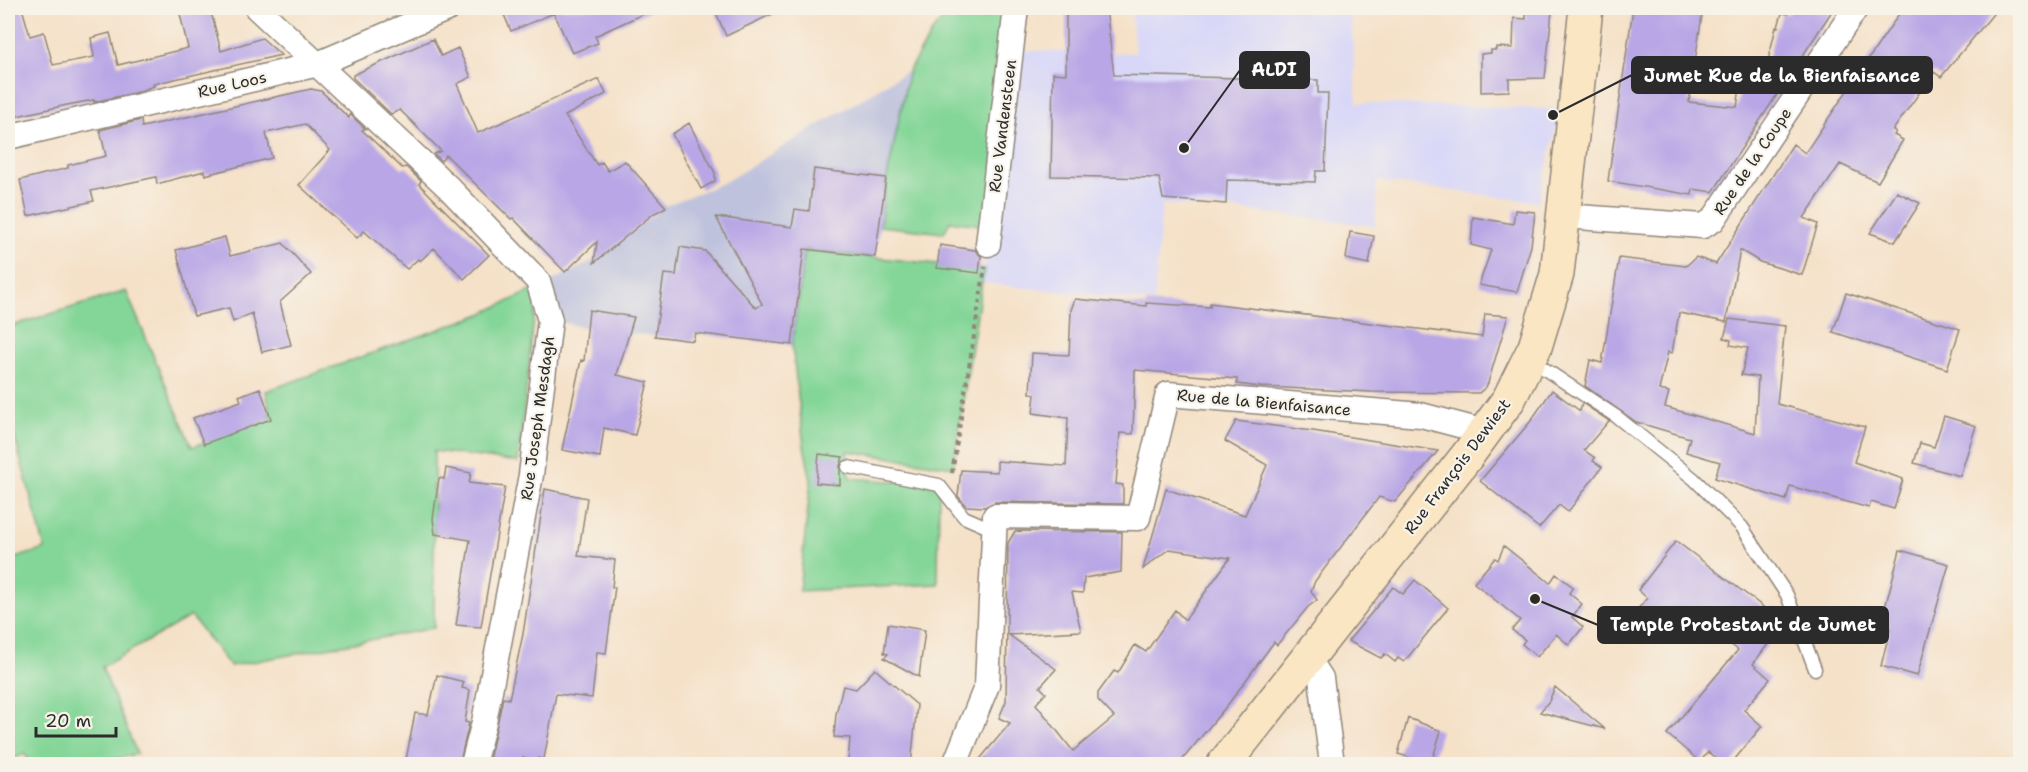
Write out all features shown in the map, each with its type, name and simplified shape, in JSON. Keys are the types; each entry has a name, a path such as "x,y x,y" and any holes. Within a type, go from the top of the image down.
{"street":[{"name":"Rue Joseph Mesdagh","path":"257,8 448,187 538,281 550,320 531,475 484,722 473,765"},
{"name":"Rue Loos","path":"8,137 318,64 448,8"},
{"name":"Rue Vandensteen","path":"988,244 1016,8"},
{"name":"Rue François Dewiest","path":"1224,765 1485,432 1509,399 1535,347 1557,274 1586,8"},
{"name":"Rue de la Coupe","path":"1564,216 1703,226 1713,220 1856,8"},
{"name":"Rue de la Bienfaisance","path":"994,530 995,516 1138,518 1168,394 1421,415 1485,432"},
{"path":"955,765 987,685 994,530"},
{"path":"1308,658 1321,678 1332,765"}],"lane":[{"path":"1529,359 1617,417 1695,479 1743,527 1787,595 1815,669"},
{"path":"848,467 939,485 964,517 994,530"}],"path":[{"path":"952,477 988,244"}],"shaded area":[{"path":"1131,8 1350,8 1357,103 1561,109 1538,202 1377,181 1375,226 1225,208 1162,204 1154,302 982,283 1011,50 1135,53"},
{"path":"909,70 887,178 875,257 805,250 792,345 696,334 693,341 588,328 550,320 540,287 604,255 665,206 725,182"}],"green space":[{"path":"958,8 1004,8 990,226 950,221 944,233 880,226 887,178 909,70 936,26"},
{"path":"805,250 984,269 953,467 847,451 850,478 939,485 938,584 799,591 811,480 804,446 792,345"},
{"path":"540,287 534,318 518,462 434,451 434,628 230,666 191,616 102,667 137,754 94,764 30,764 25,754 8,761 8,560 45,549 8,413 8,327 126,291 192,447 271,417 266,391 479,315"}],"building":[{"path":"8,8 22,8 30,36 44,32 53,65 94,57 91,38 110,33 118,65 188,48 180,14 203,8 210,8 221,51 262,38 281,55 153,84 154,86 134,93 8,118"},
{"path":"501,8 656,8 595,36 598,43 572,53 554,13 511,31"},
{"path":"714,8 785,8 726,36"},
{"path":"1066,8 1106,8 1114,75 1318,80 1318,93 1328,93 1325,171 1316,171 1315,182 1227,180 1226,204 1163,199 1159,178 1051,176 1053,73 1066,74"},
{"path":"1633,8 1703,8 1689,102 1737,107 1740,88 1761,90 1776,27 1778,27 1782,13 1788,14 1792,8 1834,8 1713,192 1693,189 1692,195 1608,181"},
{"path":"1903,8 1998,8 1941,77 1934,72 1893,130 1896,132 1894,135 1903,140 1878,182 1840,164 1804,218 1818,224 1802,275 1760,262 1740,250 1726,322 1679,313 1672,353 1668,352 1659,390 1669,392 1665,407 1755,433 1758,377 1741,375 1748,348 1730,345 1731,340 1724,338 1729,319 1785,326 1777,404 1865,427 1854,462 1903,479 1894,509 1871,502 1869,508 1790,486 1786,500 1715,478 1720,462 1686,452 1690,438 1636,422 1585,386 1590,360 1602,363 1619,258 1686,266 1696,257 1716,264 1793,144 1805,153"},
{"path":"1526,11 1552,11 1545,78 1509,79 1509,91 1481,92 1481,54 1491,53 1491,50 1496,50 1496,47 1513,48 1514,18 1526,19"},
{"path":"433,39 441,56 458,48 471,77 457,84 478,133 599,79 606,94 565,116 597,165 602,162 608,171 625,161 666,207 653,214 594,263 597,242 565,272 513,218 511,219 446,155 441,161 434,154 441,151 400,110 391,114 353,78 353,75"},
{"path":"311,89 321,91 349,118 350,114 365,129 362,130 402,168 406,167 421,181 419,184 489,255 464,279 434,248 407,269 364,231 357,238 299,185 330,150 305,124 266,133 272,158 205,175 204,171 157,184 156,177 91,191 94,201 28,216 20,180 106,156 100,130 141,120 142,127"},
{"path":"689,123 715,173 715,181 701,189 672,134"},
{"path":"814,169 886,178 875,257 804,249 792,345 695,333 693,341 655,336 664,274 676,275 680,247 705,251 756,308 762,304 716,217 792,227 795,209 809,211"},
{"path":"1897,192 1920,203 1895,242 1870,233"},
{"path":"1515,210 1535,212 1531,246 1517,292 1479,285 1491,250 1471,245 1473,217 1513,224"},
{"path":"1350,232 1374,236 1369,264 1346,259"},
{"path":"225,237 230,256 283,243 311,274 280,302 291,345 262,352 252,313 233,322 229,308 194,316 176,250"},
{"path":"940,245 975,250 981,256 979,273 937,268"},
{"path":"1846,293 1960,329 1947,369 1833,332"},
{"path":"1075,299 1146,306 1146,303 1210,307 1210,303 1482,337 1485,314 1508,316 1488,383 1479,393 1372,392 1261,387 1237,384 1237,379 1135,370 1133,434 1120,433 1116,484 1123,485 1123,504 995,502 985,507 966,506 958,496 961,470 997,472 997,461 1066,466 1068,418 1033,413 1035,394 1030,393 1032,353 1069,355 1071,310"},
{"path":"589,310 634,317 617,375 648,382 635,435 604,428 600,457 562,450 581,360 584,361"},
{"path":"260,388 271,419 204,444 193,418 241,401 239,396"},
{"path":"1552,390 1580,411 1582,403 1609,421 1584,450 1595,458 1593,461 1602,467 1568,512 1559,505 1539,528 1480,481 1530,422"},
{"path":"1944,416 1976,426 1960,476 1914,463 1920,443 1934,447"},
{"path":"1236,421 1438,451 1395,502 1379,497 1315,581 1311,591 1317,600 1308,607 1277,645 1274,642 1229,703 1178,765 975,765 1010,723 999,718 1006,701 1008,543 1015,531 1122,532 1121,572 1084,578 1083,593 1072,592 1081,631 1009,635 1056,669 1040,687 1046,693 1036,704 1073,751 1114,717 1098,700 1098,693 1114,671 1118,673 1135,645 1146,652 1175,610 1185,620 1230,558 1169,549 1143,569 1166,489 1245,515 1267,465 1225,441"},
{"path":"819,454 843,457 840,466 840,485 816,483"},
{"path":"446,468 471,473 469,483 505,487 481,627 456,625 470,540 435,534 433,519 439,478 444,479"},
{"path":"545,489 587,498 578,556 615,560 612,587 615,587 606,653 597,652 592,698 556,694 544,759 538,758 537,761 523,758 521,765 488,765 503,698 509,699 523,634"},
{"path":"1676,541 1770,612 1774,607 1787,619 1753,664 1770,679 1744,710 1762,726 1730,765 1724,765 1708,752 1700,762 1667,734 1738,650 1695,617 1677,641 1637,610 1647,598 1638,590"},
{"path":"1504,546 1550,583 1556,574 1573,587 1569,593 1582,604 1572,617 1583,627 1569,645 1556,634 1537,657 1522,644 1525,640 1512,630 1520,620 1474,583 1495,558 1498,560"},
{"path":"1900,550 1949,564 1917,676 1881,666 1890,629 1880,627"},
{"path":"1415,580 1448,608 1404,662 1398,658 1395,662 1385,654 1381,658 1348,641 1393,587 1403,594"},
{"path":"888,624 925,630 919,677 884,658 888,654 884,653"},
{"path":"875,669 917,705 911,765 859,765 859,762 848,762 850,738 834,737 836,714 843,686 856,689"},
{"path":"437,675 464,682 462,688 470,690 465,722 469,723 459,765 405,765 415,713 428,715"},
{"path":"1555,687 1605,729 1540,712 1549,701"},
{"path":"1408,718 1441,731 1431,764 1398,754"}],"place":[{"name":"Jumet Rue de la Bienfaisance","path":"1553,115"},
{"name":"ALDI","path":"1184,148"},
{"name":"Temple Protestant de Jumet","path":"1535,599"}]}
